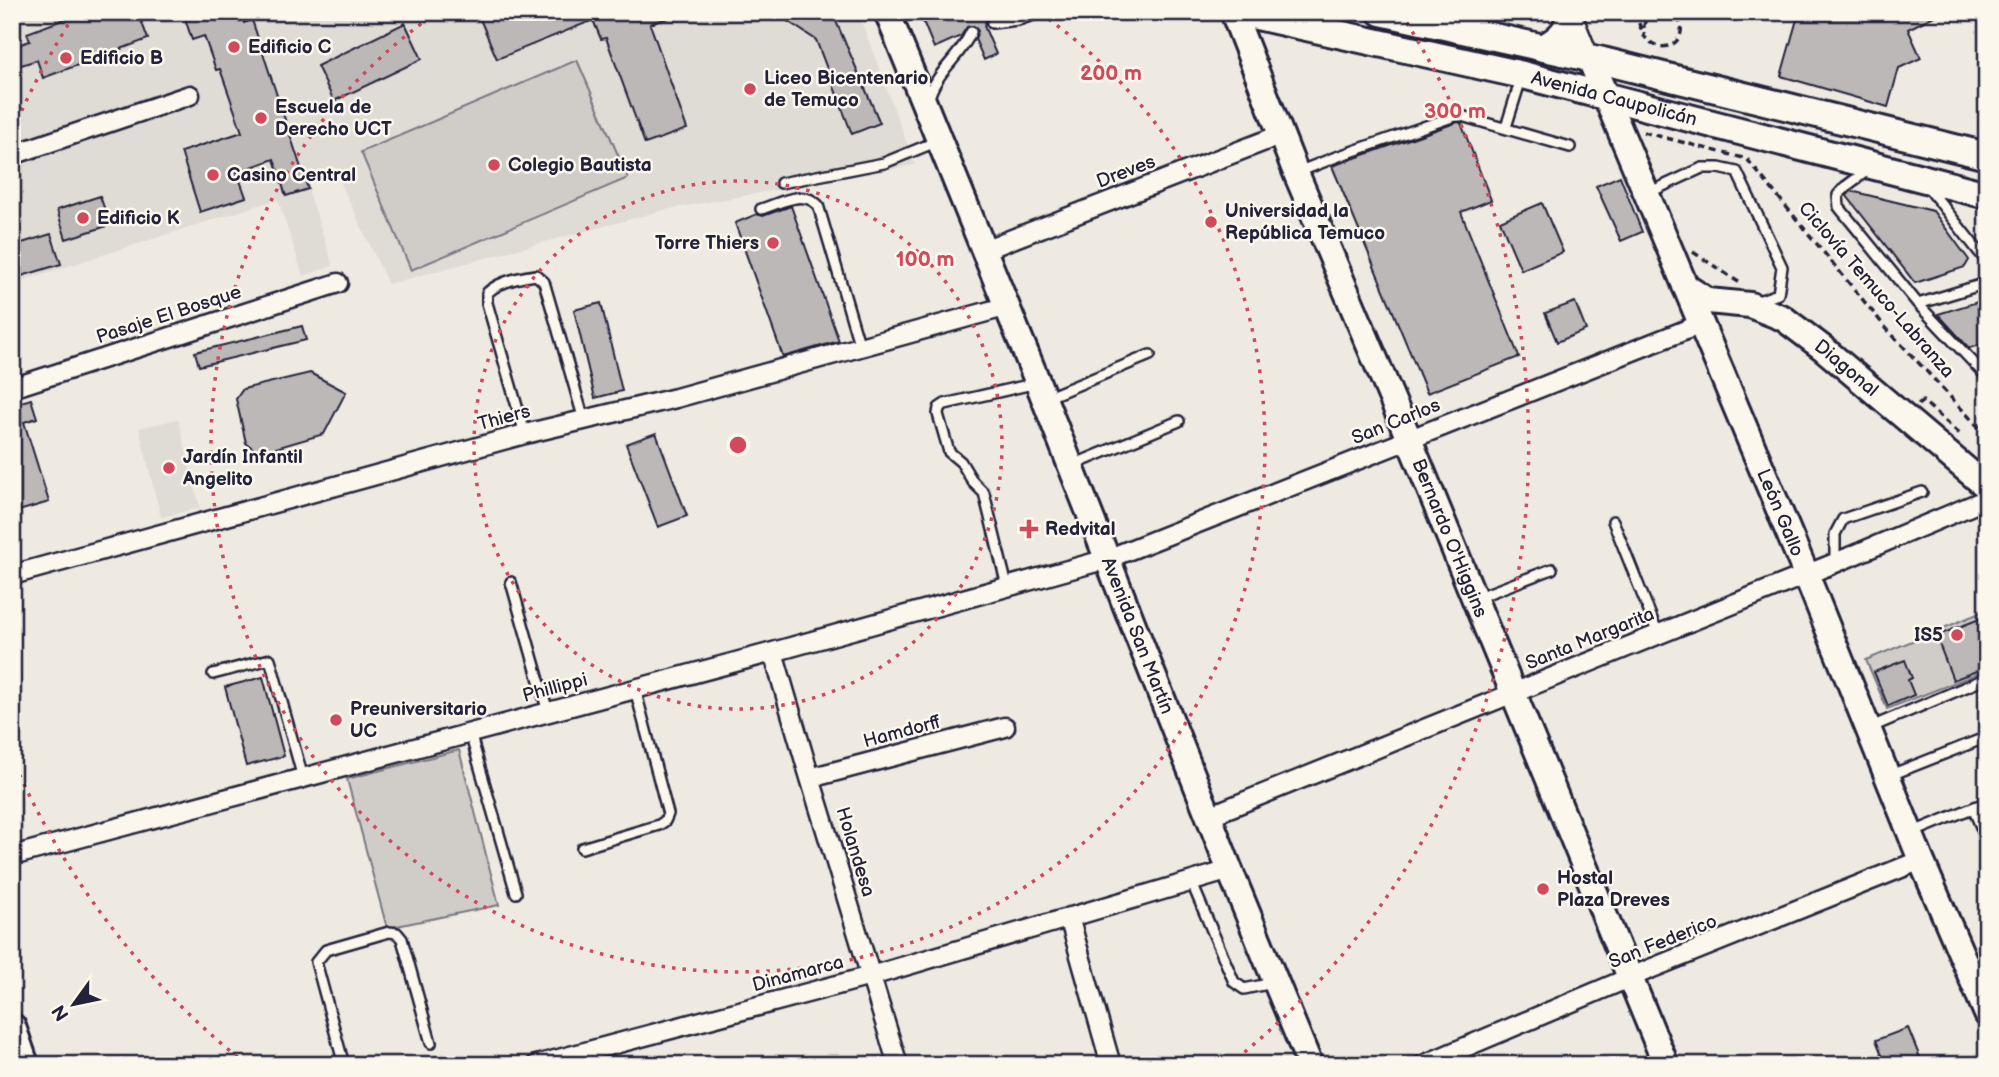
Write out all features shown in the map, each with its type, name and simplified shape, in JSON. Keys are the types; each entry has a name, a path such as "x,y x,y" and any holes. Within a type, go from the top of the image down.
{"main road":[{"name":"Avenida San Martín","path":"887,12 1310,1065"},
{"name":"Bernardo O'Higgins","path":"1233,12 1666,1065"},
{"name":"Avenida Caupolicán","path":"1239,12 1523,75 1987,195"},
{"name":"Avenida Caupolicán","path":"1381,12 1590,59 1987,156"},
{"path":"1543,48 1557,40 1565,31 1570,12"},
{"name":"León Gallo","path":"1590,59 1987,1014"},
{"name":"Diagonal","path":"1685,286 1708,301 1750,305 1783,318 1824,349 1987,487"},
{"path":"12,1027 25,1065"}],"street":[{"name":"León Gallo","path":"1570,12 1590,59"},
{"path":"12,155 190,95"},
{"name":"Dreves","path":"984,250 1283,134"},
{"name":"Pasaje El Bosque","path":"12,388 338,283"},
{"name":"Thiers","path":"12,575 526,434 676,398 1007,306"},
{"name":"San Carlos","path":"1107,559 1701,324"},
{"name":"Santa Margarita","path":"1209,816 1987,499"},
{"name":"Phillippi","path":"12,856 773,652 1107,559"},
{"name":"Holandesa","path":"773,652 898,1065"},
{"name":"Hamdorff","path":"810,779 1005,727"},
{"name":"San Federico","path":"1423,1065 1921,860"},
{"name":"Dinamarca","path":"536,1065 871,976 1230,870"},
{"path":"1069,917 1111,1065"}],"lane":[{"path":"992,23 1042,12"},
{"path":"927,109 932,88 939,75 958,55 971,32"},
{"path":"1506,127 1523,75"},
{"path":"1297,173 1458,115 1570,146"},
{"path":"781,183 884,163 940,141"},
{"path":"1872,167 1838,195 1839,207 1918,304 1987,377"},
{"path":"1646,194 1702,168 1737,172 1782,267 1778,294 1750,305"},
{"path":"1922,179 1987,262"},
{"path":"761,209 801,196 818,205 860,347"},
{"path":"526,434 487,303 487,293 493,286 530,276 536,275 544,282 584,420"},
{"path":"1918,304 1987,284"},
{"path":"1007,586 984,494 972,482 961,463 949,452 938,414 939,408 945,404 1041,390 1150,355"},
{"path":"1071,466 1179,421"},
{"path":"1835,563 1835,534 1843,519 1922,492"},
{"path":"1614,521 1658,634"},
{"path":"1474,598 1552,569"},
{"path":"512,582 548,712"},
{"path":"213,674 270,659 303,778"},
{"path":"1868,729 1987,678"},
{"path":"582,848 659,825 665,821 668,814 635,689"},
{"path":"470,733 516,893"},
{"path":"1887,776 1987,737"},
{"path":"1910,834 1987,802"},
{"path":"1973,808 1987,841"},
{"path":"1191,881 1234,982 1250,989 1276,982"},
{"path":"344,1065 316,962 326,950 388,932 397,933 402,939 431,1043"}],"path":[{"path":"1634,12 1648,45"},
{"path":"1653,12 1644,24 1644,36 1659,47 1672,45 1677,41 1682,29 1673,12"},
{"name":"Ciclovía Temuco-Labranza","path":"1747,159 1886,328 1987,436"}],"shaded area":[{"path":"12,12 858,12 915,165 664,210 388,284 333,166 304,177 333,266 303,276 278,199 12,284"},
{"name":"Colegio Bautista","path":"577,60 628,178 411,270 361,152"},
{"name":"Jardín Infantil Angelito","path":"178,419 200,508 161,517 139,428"},
{"name":"IS5","path":"1987,610 1987,670 1887,709 1866,660"},
{"path":"459,750 499,905 387,928 347,779"}],"building":[{"name":"Edificio B","path":"84,12 138,12 148,39 43,78 37,60 12,68 12,47 30,41 27,33"},
{"path":"183,12 241,12 244,23 252,20 308,189 286,196 274,159 237,172 246,197 200,212 181,152 242,132 220,69 216,70 204,36 192,40"},
{"path":"477,12 676,12 677,15 650,24 687,129 645,144 606,38 601,39 593,20 497,59"},
{"path":"774,12 832,12 880,123 852,134 816,40"},
{"path":"938,12 1016,12 991,16 986,20 984,26 996,54 984,60 975,39 978,31 974,26 967,27 961,36 934,48 922,19"},
{"path":"1799,12 1942,12 1908,29 1921,58 1899,68 1888,107 1781,76"},
{"path":"405,23 422,59 334,101 317,66"},
{"path":"1461,123 1491,200 1461,212 1519,357 1427,393 1332,166"},
{"path":"1620,176 1642,232 1621,241 1596,186"},
{"path":"1851,191 1933,211 1969,260 1965,267 1915,283 1847,196"},
{"name":"Edificio K","path":"100,196 110,225 66,239 57,210"},
{"path":"1542,203 1563,252 1521,270 1500,221"},
{"path":"791,206 839,341 783,357 735,223 757,214 763,216"},
{"path":"51,234 61,264 12,279 12,246"},
{"path":"1987,299 1987,343 1969,348 1938,314"},
{"path":"1575,302 1586,330 1557,342 1545,313"},
{"path":"601,303 622,391 595,398 574,310"},
{"path":"302,326 306,340 199,366 195,352"},
{"path":"310,373 346,392 324,434 259,453 246,443 236,399 243,389"},
{"path":"17,398 18,403 31,399 37,418 24,422 49,502 12,513 12,399"},
{"path":"656,433 687,516 658,527 626,444"},
{"path":"1987,616 1987,667 1953,680 1936,636"},
{"path":"1905,660 1912,678 1908,680 1914,695 1888,706 1874,672"},
{"path":"263,677 284,756 246,766 225,687"},
{"path":"1908,1028 1923,1065 1886,1065 1876,1040"}],"place":[{"name":"Edificio C","path":"234,47"},
{"name":"Edificio B","path":"66,58"},
{"name":"Liceo Bicentenario de Temuco","path":"750,89"},
{"name":"Escuela de Derecho UCT","path":"261,118"},
{"name":"Colegio Bautista","path":"494,165"},
{"name":"Casino Central","path":"213,175"},
{"name":"Edificio K","path":"83,218"},
{"name":"Universidad la República Temuco","path":"1211,222"},
{"name":"Torre Thiers","path":"773,243"},
{"name":"Jardín Infantil Angelito","path":"169,468"},
{"name":"Redvital","path":"1029,529"},
{"name":"IS5","path":"1957,635"},
{"name":"Preuniversitario UC","path":"336,720"},
{"name":"Hostal Plaza Dreves","path":"1543,889"}]}
